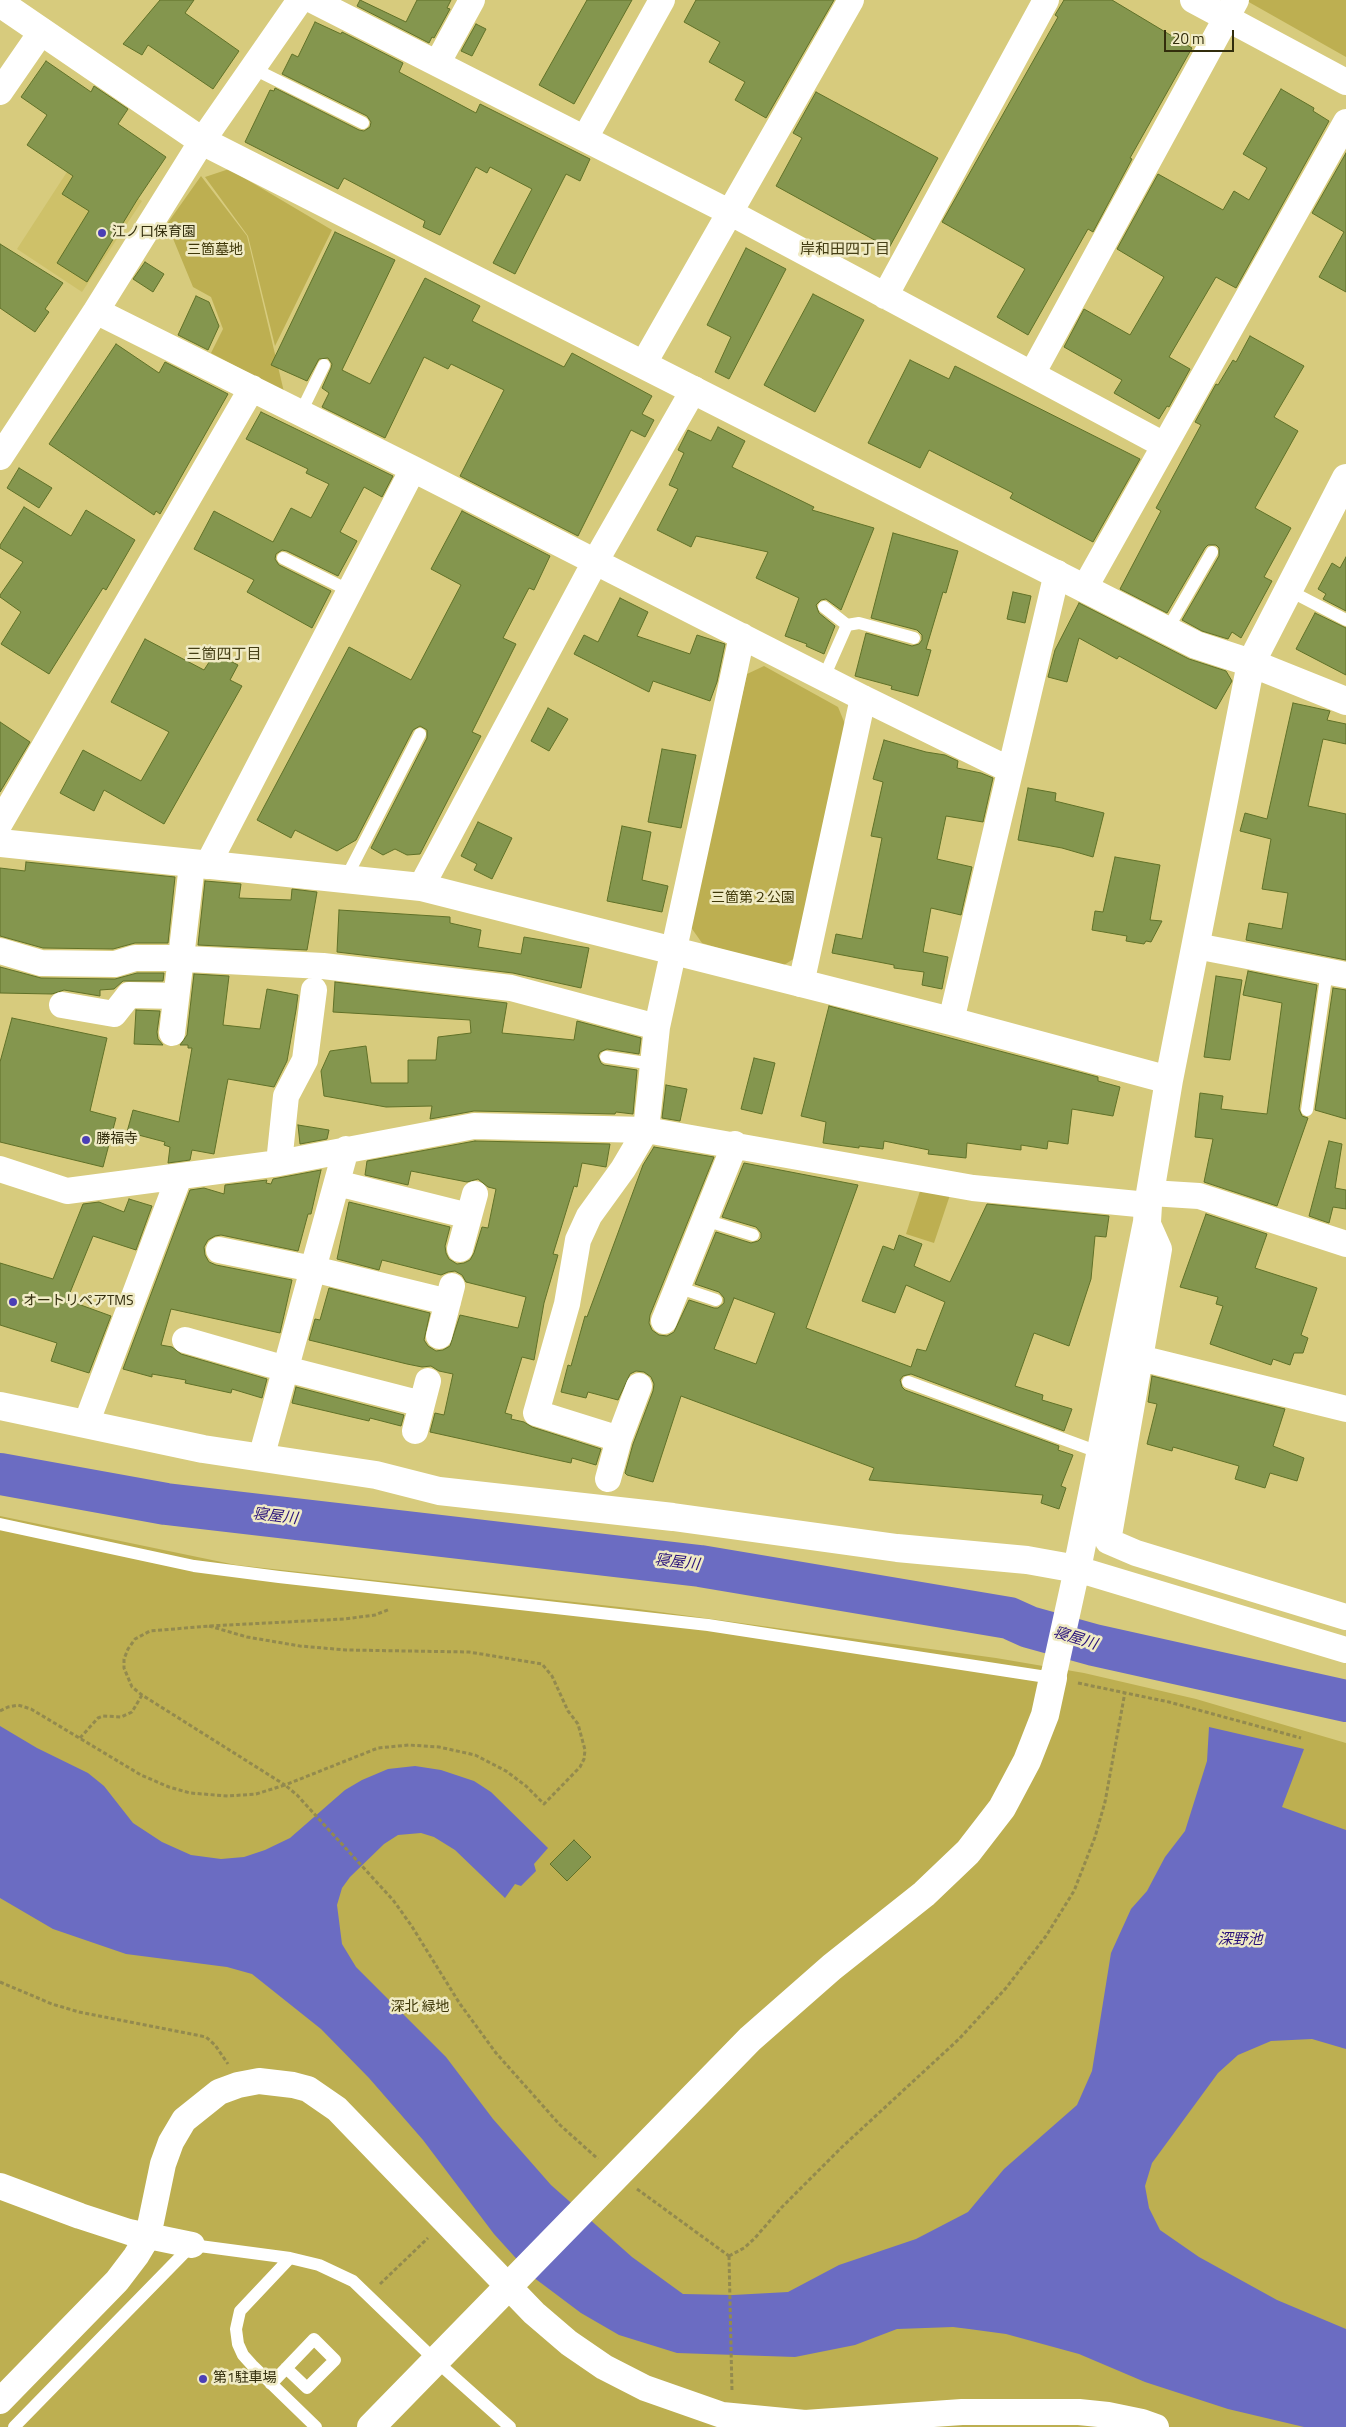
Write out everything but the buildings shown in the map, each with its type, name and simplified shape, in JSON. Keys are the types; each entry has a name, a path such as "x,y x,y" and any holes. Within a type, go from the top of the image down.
{"street":[{"path":"0,457 96,311 202,141 300,0"},
{"path":"312,0 438,62 731,213 1164,445"},
{"path":"438,62 472,0"},
{"path":"585,138 662,0"},
{"path":"644,363 851,0"},
{"path":"885,296 1046,0"},
{"path":"1193,0 1231,9 1346,82"},
{"path":"0,3 202,141 644,363 1196,645 1251,663 1346,701"},
{"path":"1032,374 1231,9"},
{"path":"0,92 42,31"},
{"path":"1084,589 1346,122"},
{"path":"96,311 413,469 863,698 1010,770"},
{"path":"0,822 252,388"},
{"path":"421,887 595,562 694,389"},
{"path":"172,1033 181,959 200,866 350,591 413,469"},
{"path":"380,2418 712,2077 792,2000 924,1894 968,1852 1002,1808 1027,1761 1045,1715 1076,1579 1149,1207 1169,1080 1251,663 1346,478"},
{"path":"952,1021 1057,573"},
{"path":"619,1439 536,1413 567,1304 578,1240 589,1216 623,1169 646,1130 657,1026 742,636"},
{"path":"801,984 863,698"},
{"path":"0,844 200,866 421,887 672,952 952,1021 1169,1080"},
{"path":"1196,946 1336,973"},
{"path":"0,951 41,963 115,964 135,958 323,966 511,988 657,1026"},
{"path":"279,1163 286,1096 305,1060 314,990"},
{"path":"62,1005 114,1014 129,994 176,996"},
{"path":"0,1169 67,1191 279,1163 474,1126 646,1130 735,1144 973,1188 1149,1207 1199,1196 1346,1244"},
{"path":"664,1321 735,1144"},
{"path":"261,1458 346,1149"},
{"path":"86,1424 179,1177"},
{"path":"337,1183 472,1205 460,1249"},
{"path":"1149,1207 1159,1249 1108,1541 1136,1553 1346,1617"},
{"path":"219,1250 450,1293 439,1336"},
{"path":"185,1340 286,1369 425,1392 415,1431"},
{"path":"1140,1358 1346,1409"},
{"path":"608,1479 619,1439 639,1386"},
{"path":"0,1406 204,1449 376,1475 439,1491 674,1517 897,1548 1027,1560 1076,1579 1225,1611 1346,1650"},
{"path":"0,2401 117,2281 148,2236 163,2164 171,2142 184,2120 201,2104 218,2092 238,2085 260,2081 308,2089 323,2099 344,2116 534,2313 569,2343 604,2367 645,2388 722,2415 805,2423 962,2412 1079,2412 1108,2415 1156,2427"},
{"path":"0,2186 80,2216 148,2236 192,2245"},
{"path":"1027,2427 1079,2412"}],"lane":[{"path":"252,68 363,122"},
{"path":"300,412 324,365"},
{"path":"1167,630 1212,552"},
{"path":"283,558 350,591"},
{"path":"1288,590 1346,620"},
{"path":"824,607 847,625"},
{"path":"847,625 859,622 914,638"},
{"path":"824,677 847,625"},
{"path":"345,880 420,734"},
{"path":"1306,1110 1336,973"},
{"path":"606,1057 653,1064"},
{"path":"705,1220 753,1236"},
{"path":"678,1287 716,1300"},
{"path":"908,1382 1101,1454"},
{"path":"0,1524 194,1566 708,1625 1053,1678"},
{"path":"14,2427 180,2255 192,2245 290,2258 319,2264 353,2281 436,2361 510,2427"},
{"path":"290,2258 240,2311 236,2329 238,2344 243,2355 316,2427"},
{"path":"271,2384 286,2368"}],"path":[{"path":"418,1592 404,1603 376,1615 150,1631 135,1639 128,1650 124,1668 132,1687 142,1695 285,1786 315,1814 369,1872 411,1925 460,2004 496,2053 560,2125 603,2163"},
{"path":"0,1711 8,1706 31,1709 141,1775 169,1787 190,1793 228,1796 256,1794 285,1786 378,1748 416,1745 439,1747 476,1755 506,1771 526,1786 544,1804 580,1766 584,1759 585,1750 578,1724 568,1711 552,1676 542,1664 469,1652 346,1650 300,1646 247,1637 209,1626"},
{"path":"1053,1678 1125,1692 1301,1738"},
{"path":"730,2256 744,2248 842,2147 959,2039 1006,1988 1046,1936 1074,1891 1095,1837 1105,1802 1125,1692"},
{"path":"80,1738 98,1718 108,1716 121,1717 132,1712 142,1695"},
{"path":"0,1982 52,2004 79,2012 206,2037 223,2055 238,2085"},
{"path":"631,2185 730,2256"},
{"path":"369,2295 421,2244"},
{"path":"730,2256 732,2372"}],"shaded area":[{"path":"76,158 142,201 82,292 17,249"}],"green space":[{"path":"1248,0 1346,0 1346,57 1247,1"},
{"path":"229,169 332,230 275,346 248,236 205,177"},
{"name":"三箇墓地","path":"201,176 247,236 284,392 211,353 223,329 211,297 193,287 167,224"},
{"name":"三箇第２公園","path":"764,666 838,707 845,724 798,956 781,967 702,943 690,926 747,674"},
{"path":"922,1185 950,1195 934,1243 906,1234"},
{"name":"深北 緑地","path":"0,1516 236,1565 638,1609 996,1658 1084,1673 1196,1699 1346,1743 1346,2427 0,2427"}],"water":[{"name":"深野池","path":"0,1726 37,1748 88,1773 104,1786 133,1823 162,1842 191,1855 221,1859 244,1857 265,1850 290,1838 345,1790 362,1780 388,1769 415,1766 441,1770 474,1781 491,1792 548,1848 534,1864 536,1871 521,1886 515,1884 505,1898 455,1850 434,1837 421,1833 398,1835 384,1844 350,1877 342,1888 337,1905 342,1944 356,1967 446,2057 493,2119 551,2185 632,2257 683,2294 733,2295 788,2292 839,2265 916,2239 968,2212 1004,2169 1077,2105 1092,2071 1111,1953 1131,1909 1147,1891 1165,1857 1185,1831 1207,1761 1209,1727 1304,1749 1282,1807 1346,1830 1346,2049 1312,2039 1271,2041 1238,2055 1218,2073 1152,2163 1145,2186 1149,2208 1160,2230 1199,2257 1277,2300 1346,2329 1346,2427 1304,2427 1228,2409 1145,2382 1079,2354 1006,2334 969,2329 953,2327 897,2329 855,2345 795,2357 677,2353 619,2335 581,2313 533,2277 494,2234 423,2140 369,2078 321,2029 252,1974 227,1967 126,1954 53,1929 0,1898"}],"waterway":[{"name":"寝屋川","path":"0,1474 166,1504 700,1566 1009,1618 1029,1627 1094,1645 1346,1701"}],"place":[{"name":"江ノ口保育園","path":"102,233"},
{"name":"勝福寺","path":"86,1140"},
{"name":"オートリペアTMS","path":"13,1302"},
{"name":"第1駐車場","path":"203,2379"}],"district":[{"name":"岸和田四丁目","path":"845,250"},
{"name":"三箇四丁目","path":"224,655"}]}
